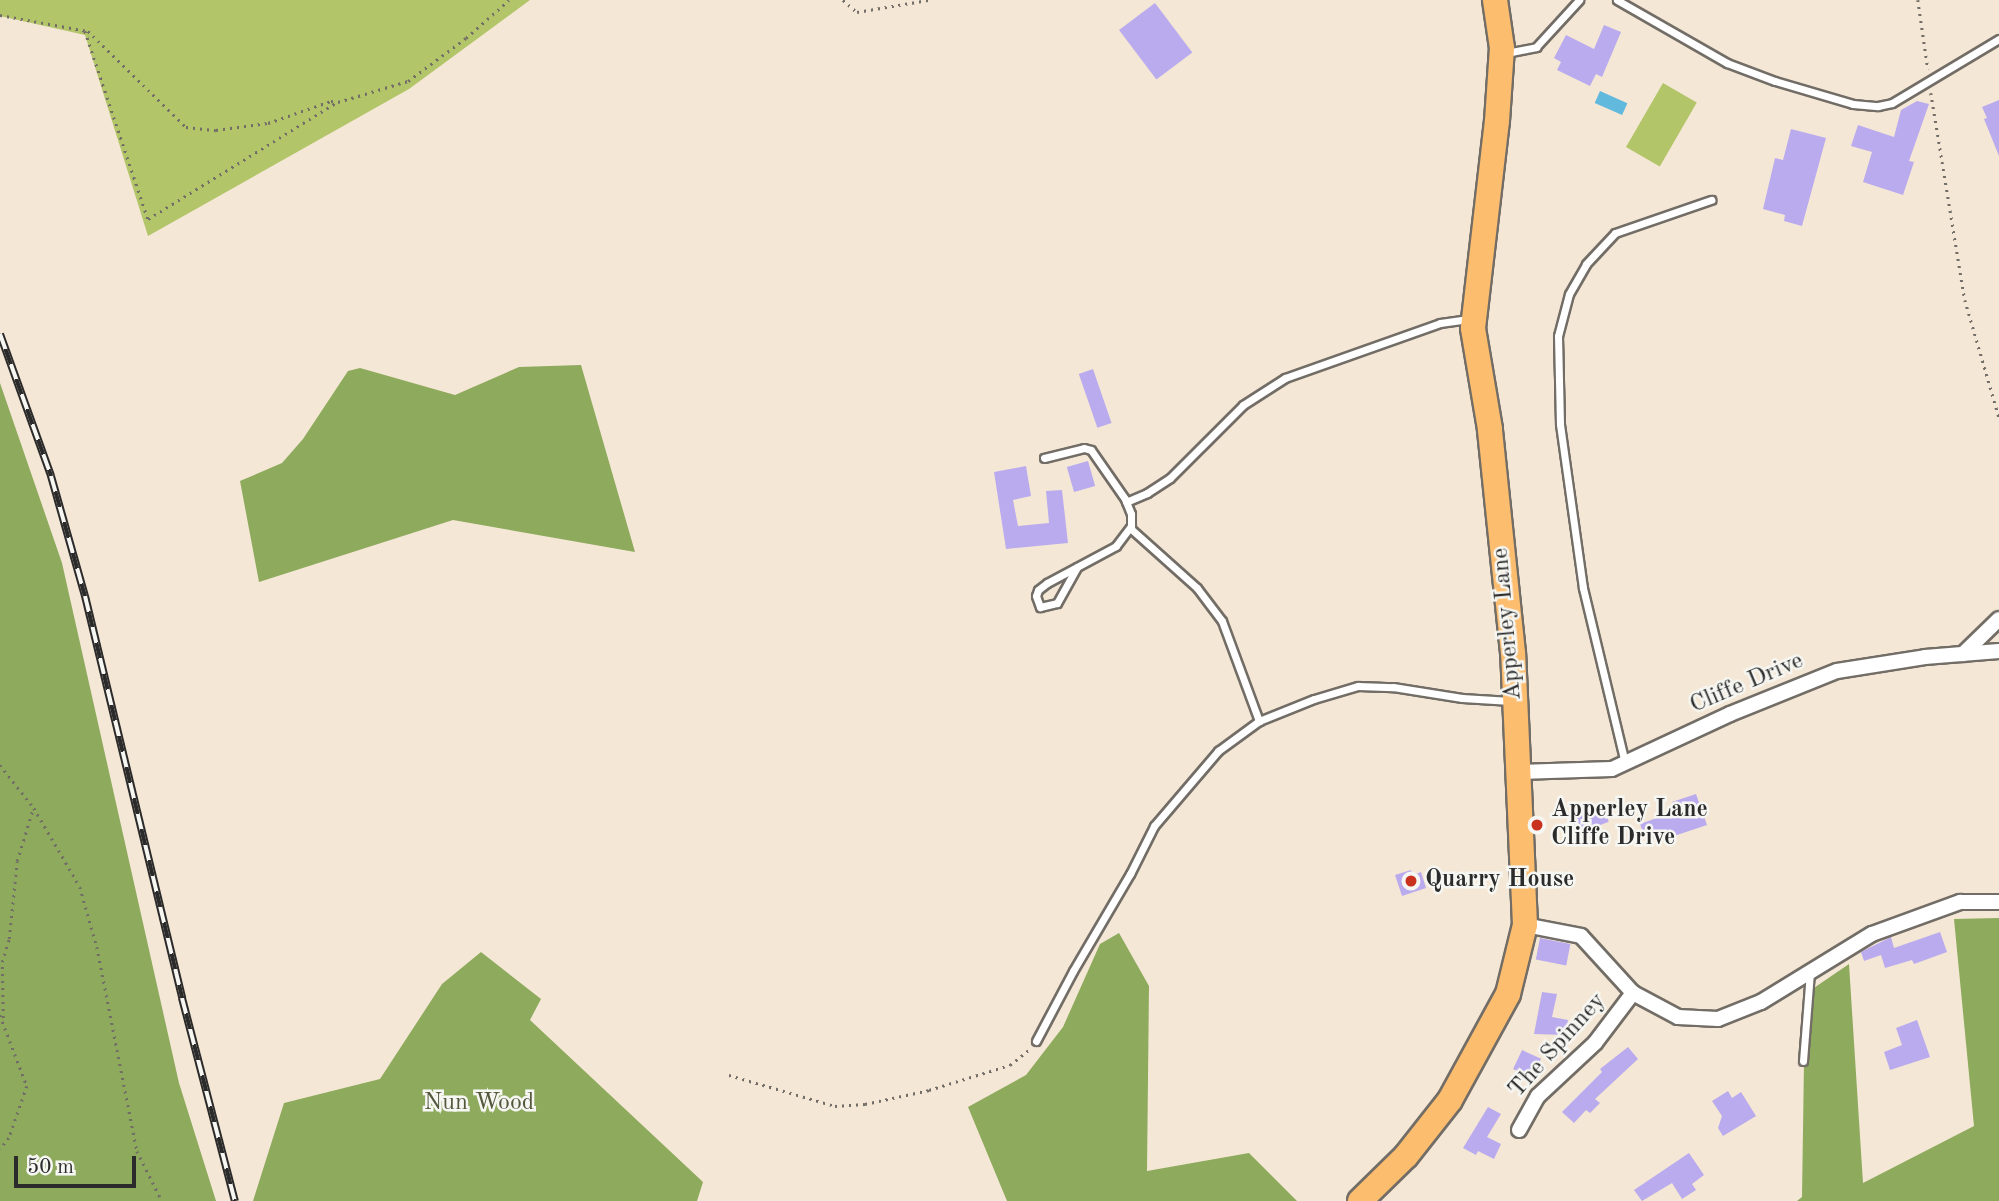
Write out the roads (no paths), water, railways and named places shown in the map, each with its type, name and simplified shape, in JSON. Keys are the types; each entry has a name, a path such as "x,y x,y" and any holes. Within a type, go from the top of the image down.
{"highway":[{"name":"Apperley Lane","path":"1360,1201 1406,1156 1450,1100 1508,994 1525,925 1516,702 1490,429 1473,319 1497,121 1501,53 1495,0"}],"street":[{"path":"1964,654 1999,618"},
{"name":"Cliffe Drive","path":"1519,772 1612,769 1730,714 1837,671 1999,651"},
{"path":"1525,925 1581,936 1633,993 1678,1017 1718,1019 1761,1002 1872,934 1960,902 1999,902"},
{"name":"The Spinney","path":"1519,1130 1538,1096 1595,1043 1633,993"}],"lane":[{"path":"1501,53 1536,47 1579,0"},
{"path":"1617,0 1727,62 1775,81 1853,104 1878,106 1892,103 1999,39"},
{"path":"1625,763 1583,588 1560,424 1558,336 1569,294 1586,264 1615,233 1711,201"},
{"path":"1126,502 1147,493 1170,478 1244,405 1286,378 1440,323 1473,319"},
{"path":"1044,458 1084,448 1091,450 1126,502 1130,514 1130,528 1116,546 1077,567 1038,590 1036,596 1040,607 1057,603 1077,567"},
{"path":"1130,528 1197,588 1222,621 1259,721"},
{"path":"1036,1041 1154,826 1218,751 1259,721 1314,699 1357,686 1392,687 1462,698 1516,702"},
{"path":"1803,1061 1810,972"}],"water":[{"path":"1600,91 1627,103 1622,115 1595,103"}],"railway":[{"path":"0,334 51,476 85,596 182,998 235,1201"}],"place":[{"name":"Apperley Lane Cliffe Drive","path":"1537,825"},
{"name":"Quarry House","path":"1411,881"}],"park label":[{"name":"Nun Wood","path":"479,1104"}]}
